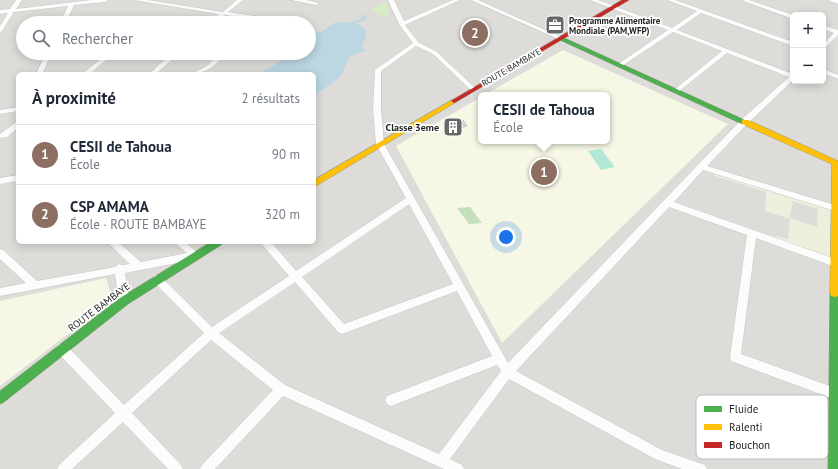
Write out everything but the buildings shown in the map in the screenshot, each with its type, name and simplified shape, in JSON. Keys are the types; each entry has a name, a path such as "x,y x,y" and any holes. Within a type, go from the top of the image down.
{"street":[{"path":"0,30 19,0"},
{"path":"0,12 105,0"},
{"path":"137,0 235,16"},
{"path":"176,6 184,0"},
{"path":"221,16 240,0"},
{"path":"294,0 316,3"},
{"path":"391,0 402,24 416,43 435,53 473,89"},
{"path":"402,24 457,0"},
{"path":"474,0 837,164 834,469"},
{"path":"593,0 790,75"},
{"name":"ROUTE BAMBAYE","path":"316,183 626,0"},
{"path":"670,0 790,43"},
{"path":"744,0 790,16"},
{"path":"832,0 838,2"},
{"path":"66,16 72,4"},
{"path":"620,65 701,11"},
{"path":"826,28 838,32 826,45"},
{"path":"829,42 838,45"},
{"path":"416,43 378,70 377,109 380,144 507,372 659,455 701,469"},
{"path":"676,91 726,51"},
{"path":"40,72 46,60"},
{"path":"88,72 103,60"},
{"path":"154,72 168,60"},
{"path":"198,72 209,67 216,60"},
{"path":"826,72 838,77"},
{"path":"441,461 507,372 744,122 790,79"},
{"path":"0,112 16,109"},
{"path":"0,136 16,126"},
{"path":"701,167 836,208"},
{"path":"0,181 16,178"},
{"path":"62,469 211,333 411,199"},
{"path":"668,203 837,263"},
{"path":"752,233 735,357 834,393"},
{"path":"114,244 138,265"},
{"path":"181,244 195,255"},
{"name":"ROUTE BAMBAYE","path":"0,398 124,301 214,244"},
{"path":"267,244 342,329 459,286"},
{"path":"0,254 35,285"},
{"path":"0,292 119,268 195,255"},
{"path":"119,268 124,301"},
{"path":"157,279 211,333 281,389 457,469"},
{"path":"62,349 177,469"},
{"path":"392,400 499,359"},
{"path":"206,469 281,389"}],"shaded area":[{"path":"0,0 838,0 838,469 0,469"},
{"path":"563,50 728,124 502,343 396,146 478,99 478,144 610,144 610,92 489,92"},
{"path":"712,171 838,209 838,264 784,244 775,236 788,239 790,219 765,211 766,192 715,176","holes":["793,201 818,209 817,227 790,218"]},
{"path":"106,278 113,300 0,386 0,301"}],"green space":[{"path":"385,2 387,3 389,17 378,15 372,9"},
{"path":"601,149 615,167 601,170 588,151"},
{"path":"470,207 482,223 469,224 457,208"}],"water":[{"path":"362,14 366,17 365,20 355,23 362,26 366,32 366,37 362,46 365,51 350,56 340,77 316,95 316,72 262,72 282,60 316,60 316,32 321,32 334,23 352,22 361,19"}],"traffic: fast":[{"path":"560,38 745,122"},
{"path":"0,398 124,301 215,244"},
{"path":"834,469 835,293"}],"traffic: slow":[{"path":"316,183 454,101"},
{"path":"745,122 836,163 835,293"}],"traffic: jam":[{"path":"454,101 626,0"}],"place":[{"name":"Programme Alimentaire Mondiale (PAM,WFP)","path":"555,25"},
{"name":"CSP AMAMA","path":"475,33"},
{"name":"Classe 3eme","path":"453,127"},
{"name":"CESII de Tahoua","path":"544,172"}]}
